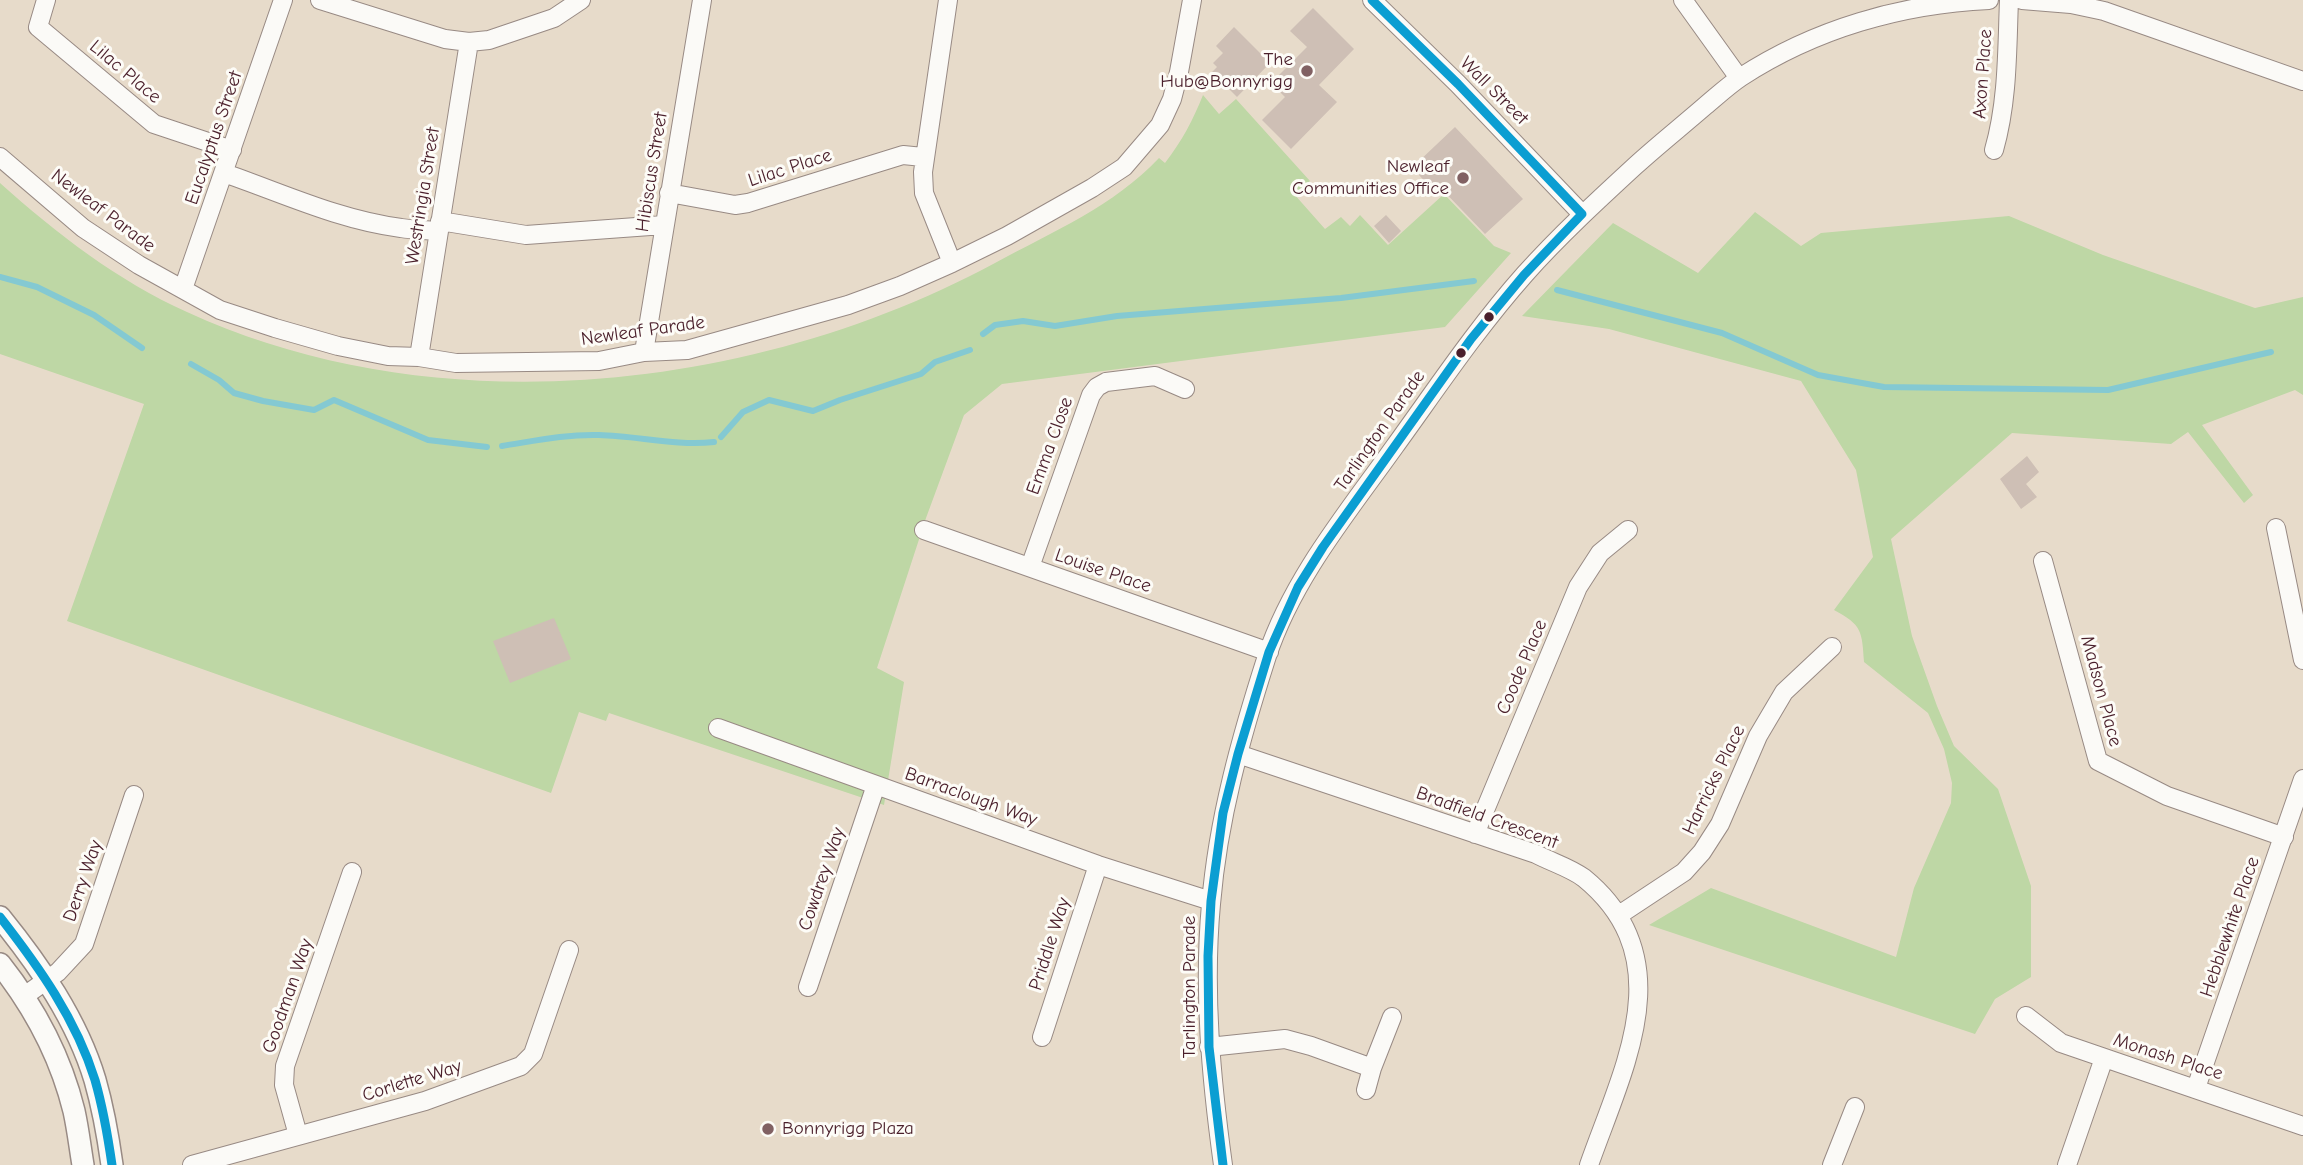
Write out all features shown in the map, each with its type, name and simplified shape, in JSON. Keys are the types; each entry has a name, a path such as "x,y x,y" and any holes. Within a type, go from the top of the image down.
{"street":[{"name":"Lilac Place","path":"46,0 38,27 154,124 232,150"},
{"name":"Eucalyptus Street","path":"183,289 283,0"},
{"path":"320,0 445,39 469,42 489,40 554,18 581,0"},
{"name":"Hibiscus Street","path":"644,352 702,0"},
{"path":"948,0 923,157 924,193 951,263"},
{"name":"Newleaf Parade","path":"0,157 83,228 139,265 220,310 338,346 456,363 517,364 599,361 644,352 687,350 790,322 900,286 1060,207 1124,167 1160,125 1172,99 1192,0"},
{"name":"Wall Street","path":"1372,0 1463,88 1583,214"},
{"path":"1683,0 1739,78"},
{"name":"Tarlington Parade","path":"1223,1165 1209,1047 1208,956 1211,901 1223,813 1238,754 1269,652 1297,587 1471,340 1524,275 1583,214 1659,144 1739,78 1782,53 1826,33 1902,5 1989,0"},
{"name":"Axon Place","path":"1994,150 2001,127 2007,75 2009,0"},
{"path":"2022,0 2071,4 2104,11 2303,81"},
{"name":"Westringia Street","path":"419,357 469,42"},
{"name":"Lilac Place","path":"669,193 735,205 760,200 903,155 923,157"},
{"path":"224,173 346,216 400,228 440,226 526,235 664,225"},
{"name":"Emma Close","path":"1030,567 1091,395 1097,387 1105,382 1154,376 1185,388"},
{"path":"2276,528 2303,660"},
{"name":"Louise Place","path":"924,530 1269,652"},
{"name":"Coode Place","path":"1475,834 1578,587 1600,553 1628,530"},
{"name":"Madson Place","path":"2043,561 2098,761 2167,796 2284,837"},
{"name":"Harricks Place","path":"1619,915 1684,872 1702,852 1720,824 1758,736 1784,692 1832,647"},
{"name":"Barraclough Way","path":"719,728 1098,865 1211,901"},
{"name":"Bradfield Crescent","path":"1238,754 1536,854 1583,877 1619,915 1632,942 1636,959 1639,985 1637,1020 1627,1058 1589,1165"},
{"name":"Hebblewhite Place","path":"2196,1088 2303,779"},
{"name":"Cowdrey Way","path":"808,987 876,785"},
{"name":"Derry Way","path":"23,997 67,964 84,944 134,795"},
{"name":"Priddle Way","path":"1042,1037 1098,865"},
{"name":"Goodman Way","path":"298,1135 284,1085 285,1066 352,873"},
{"path":"0,917 32,956 75,1030 95,1078 107,1127 112,1165"},
{"name":"Corlette Way","path":"192,1165 425,1101 521,1066 533,1055 569,950"},
{"path":"0,964 42,1030 65,1081 74,1112 83,1165"},
{"name":"Monash Place","path":"2026,1016 2061,1043 2303,1126"},
{"path":"1366,1090 1392,1017"},
{"path":"1209,1047 1285,1040 1311,1046 1372,1068"},
{"path":"2067,1165 2104,1058"},
{"path":"1832,1165 1855,1107"}],"green space":[{"path":"1203,95 1219,114 1236,99 1310,181 1294,194 1325,229 1341,217 1350,226 1360,215 1388,245 1444,194 1494,246 1511,253 1445,327 1002,384 964,415 926,518 877,668 904,682 884,805 609,713 606,721 579,712 551,793 67,621 144,404 0,354 0,183 89,255 161,300 284,348 385,371 490,381 595,379 700,366 803,341 902,307 1060,229 1122,190 1159,158 1165,163 1187,130"},
{"path":"1755,212 1801,246 1821,233 2009,216 2103,255 2255,308 2303,297 2303,395 2295,390 2202,425 2253,495 2244,503 2188,432 2171,444 2012,433 1891,539 1912,636 1937,706 1954,746 1998,789 2031,886 2031,977 1995,999 1975,1034 1649,925 1711,888 1896,957 1914,888 1951,803 1952,783 1944,749 1928,713 1864,662 1859,630 1850,620 1834,610 1873,557 1856,470 1801,381 1609,329 1522,316 1613,223 1698,273"}],"building":[{"name":"The Hub@Bonnyrigg","path":"1313,8 1354,49 1319,85 1337,102 1291,149 1262,120 1285,97 1271,83 1307,47 1290,31"},
{"name":"The Hub@Bonnyrigg","path":"1234,27 1270,63 1237,97 1212,72 1217,67 1213,63 1223,53 1216,46"},
{"name":"Newleaf Communities Office","path":"1455,127 1523,199 1485,234 1435,182 1430,187 1419,175 1423,171 1417,163"},
{"path":"1386,215 1401,231 1389,243 1374,226"},
{"path":"2027,456 2039,472 2026,484 2037,497 2021,509 2000,479"},
{"path":"554,618 571,659 510,683 493,641"}],"waterway":[{"path":"0,277 37,287 94,315 142,348"},
{"path":"983,334 995,325 1023,321 1055,326 1117,316 1341,298 1474,281"},
{"path":"1557,290 1722,333 1818,375 1884,387 2108,390 2271,352"},
{"path":"721,437 743,412 769,400 813,411 921,374 935,362 970,350"},
{"path":"191,364 219,380 234,393 314,410 334,400 428,440 487,447"},
{"path":"502,446 587,435 685,443 714,442"}],"transit line":[{"path":"1372,0 1458,84 1582,214"},
{"path":"1223,1165 1209,1047 1208,956 1211,901 1223,813 1269,652 1298,587 1323,547 1471,339 1524,275 1582,214"},
{"path":"0,917 42,974 78,1036 98,1091 112,1165"}],"place":[{"name":"The Hub@Bonnyrigg","path":"1307,71"},
{"name":"Newleaf Communities Office","path":"1463,178"},
{"name":"Bonnyrigg Plaza","path":"768,1129"}]}
